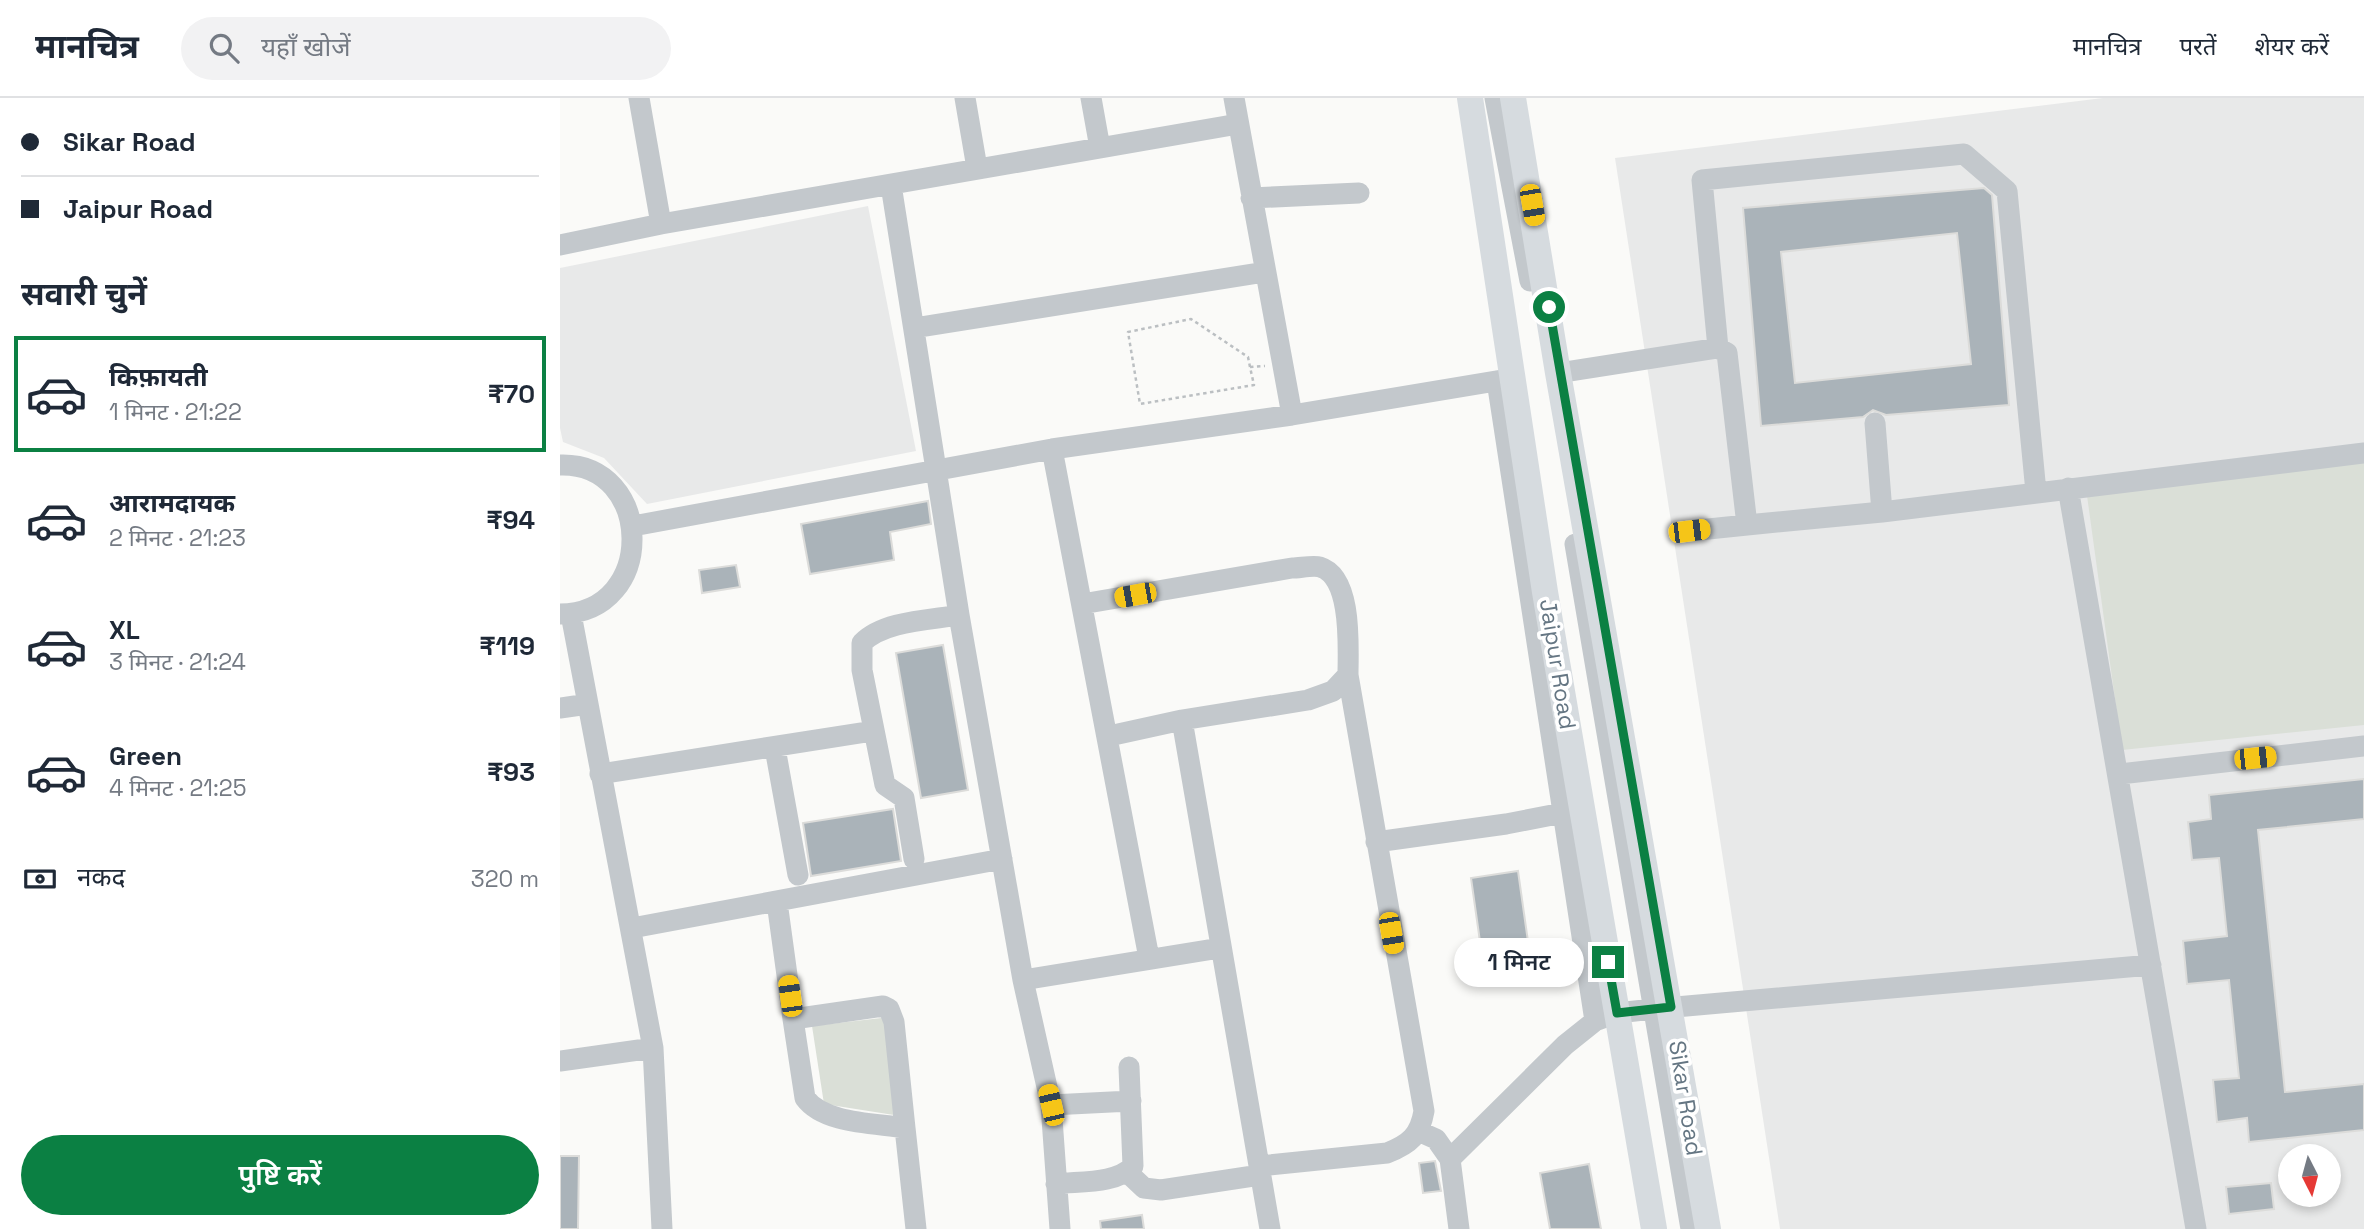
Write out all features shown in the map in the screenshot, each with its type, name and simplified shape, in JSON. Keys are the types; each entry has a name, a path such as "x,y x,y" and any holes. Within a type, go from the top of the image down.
{"main road":[{"name":"Jaipur Road","path":"1470,98 1505,380 1606,1017 1654,1229"},
{"name":"Sikar Road","path":"1513,98 1662,1008 1708,1229"}],"street":[{"path":"640,98 661,224"},
{"path":"965,98 977,168"},
{"path":"1091,98 1100,148"},
{"path":"1234,98 1292,415"},
{"path":"1495,98 1662,1008 1690,1229"},
{"path":"560,245 661,224 1238,124"},
{"path":"1718,348 1702,180 1964,154 2007,191 2036,492"},
{"path":"891,185 934,471 959,615 1023,980 1051,1105 1060,1229"},
{"path":"1251,198 1359,193"},
{"path":"914,328 1265,272"},
{"path":"1558,373 1718,348 1727,354 1747,525"},
{"path":"633,526 1052,449 1292,415 1505,380"},
{"path":"1875,423 1882,512"},
{"path":"1052,449 1109,736 1149,958"},
{"path":"1689,531 1882,512 2364,453"},
{"path":"560,465 588,470 607,482 624,501 633,526 633,551 625,575 611,594 592,607 565,614 588,704 653,1048 662,1229"},
{"path":"2068,488 2120,774 2196,1229"},
{"path":"1082,604 1292,568 1320,567 1334,577 1341,593 1349,631 1348,675 1424,1111 1419,1131 1405,1146 1387,1153 1259,1170 1161,1190 1144,1188 1127,1172"},
{"path":"914,859 904,798 885,785 862,670 862,643 870,635 896,627 959,615"},
{"path":"1109,736 1182,720 1308,700 1333,691 1348,675"},
{"path":"560,708 588,704"},
{"path":"1182,720 1270,1229"},
{"path":"600,774 873,731"},
{"path":"2120,774 2364,746"},
{"path":"775,748 798,875"},
{"path":"1376,842 1573,811"},
{"path":"632,928 1002,859"},
{"path":"777,902 805,1098 812,1107 825,1114 905,1129"},
{"path":"1023,980 1220,948"},
{"path":"1450,1158 1564,1045 1606,1017 1662,1008 2151,965"},
{"path":"793,1019 883,1006 889,1009 894,1022 916,1229"},
{"path":"560,1061 653,1048"},
{"path":"1056,1184 1115,1177 1133,1166 1135,1154 1129,1068"},
{"path":"1051,1105 1131,1101"},
{"path":"1419,1131 1436,1139 1450,1158 1459,1229"}],"path":[{"path":"1191,319 1248,357 1250,367 1254,385 1140,404 1128,332 1191,319"},
{"path":"1250,367 1282,365"}],"shaded area":[{"path":"2103,98 2364,98 2364,1229 1780,1229 1615,158"},
{"path":"868,206 916,451 647,504 604,458 563,442 560,428 560,268"},
{"path":"2364,455 2364,725 2122,750 2085,481"},
{"path":"890,1017 894,1115 824,1104 812,1026"}],"building":[{"path":"1984,188 1992,195 2009,405 1886,415 1873,410 1863,417 1761,426 1743,208","holes":["1957,233 1971,364 1795,383 1781,252"]},
{"path":"928,501 931,524 890,532 894,560 810,574 801,524"},
{"path":"736,565 740,587 702,593 699,570"},
{"path":"943,645 968,790 921,798 896,653"},
{"path":"2364,779 2364,819 2258,830 2285,1092 2364,1084 2364,1130 2249,1142 2247,1118 2217,1122 2213,1080 2239,1078 2229,980 2187,984 2183,941 2227,936 2219,858 2192,860 2188,822 2211,819 2209,795"},
{"path":"893,809 901,861 811,876 803,823"},
{"path":"1518,871 1532,970 1485,977 1471,878"},
{"path":"560,1156 579,1156 578,1229 560,1229"},
{"path":"1435,1161 1441,1191 1423,1193 1419,1163"},
{"path":"1589,1164 1601,1229 1550,1229 1540,1173"},
{"path":"2271,1183 2274,1209 2229,1214 2226,1187"},
{"path":"1142,1215 1144,1229 1101,1229 1100,1221"}],"route":[{"path":"1549,307 1558,373 1671,1007 1617,1013 1608,962"}]}
